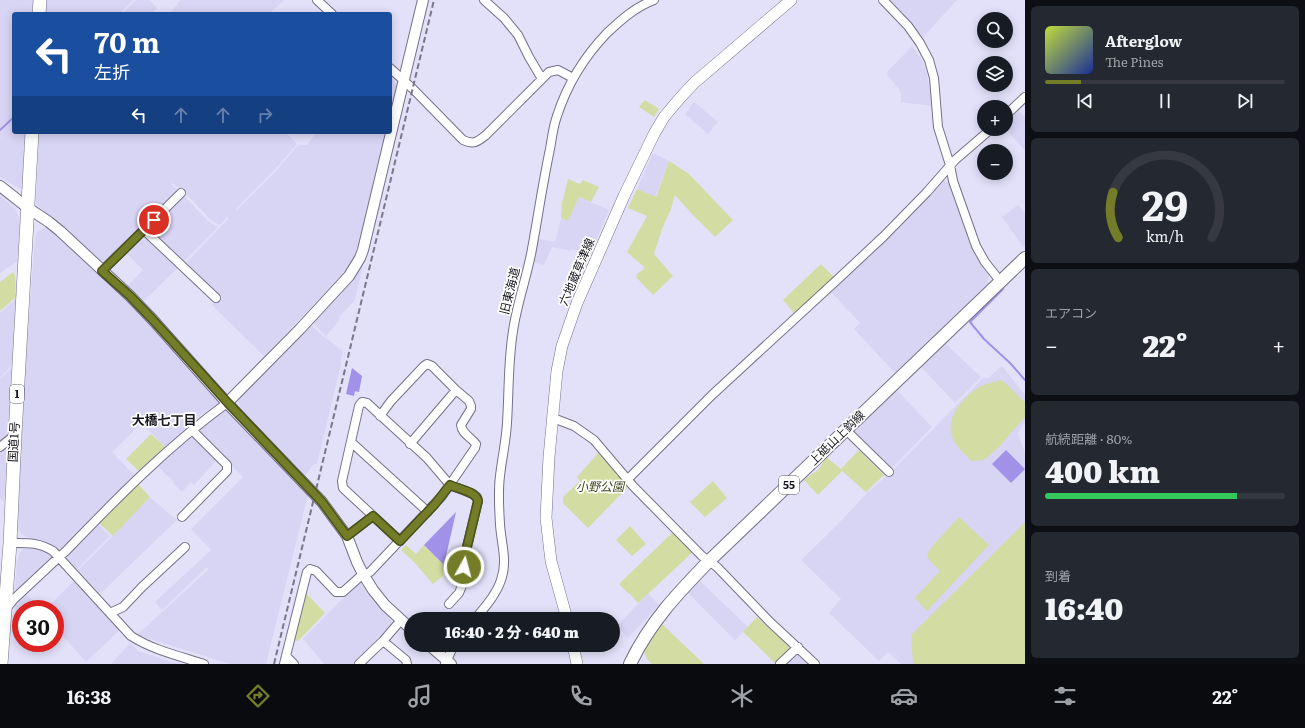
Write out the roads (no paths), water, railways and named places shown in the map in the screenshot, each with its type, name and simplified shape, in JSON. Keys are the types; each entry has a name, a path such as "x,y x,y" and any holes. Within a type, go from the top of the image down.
{"highway":[{"path":"39,12 40,0"},
{"name":"国道1号","path":"3,662 3,612 10,544 14,435 32,134"}],"main road":[{"name":"六地蔵草津線","path":"565,612 551,561 546,518 556,371 562,346 577,303 624,196 654,134 664,117 694,83 791,0"},
{"name":"上砥山上鈎線","path":"630,664 654,623 675,596 709,561 1025,258"},
{"path":"574,652 577,664"}],"street":[{"path":"316,0 330,12"},
{"path":"392,130 423,0"},
{"path":"484,0 504,18 518,35 542,79"},
{"name":"旧東海道","path":"480,612 494,595 502,579 505,564 500,522 499,492 507,424 509,362 512,332 532,250 538,209 556,118 573,78 600,40 620,20 654,0"},
{"path":"883,0 908,26 920,43 929,60 934,78 938,127 950,165 953,181 976,246 985,262 1000,281"},
{"path":"392,70 463,140 471,143 478,141 486,135 550,72 558,70 573,78"},
{"path":"1013,108 1025,97"},
{"path":"3,612 14,599 66,551 136,480 192,430 228,403 349,276 363,250 391,134"},
{"path":"628,479 712,395 872,247 926,193 950,165 983,136"},
{"path":"0,186 28,208 50,222 130,296 228,403 322,502 347,536 363,574 373,590 384,604 404,623"},
{"path":"102,271 181,193"},
{"path":"144,230 216,298"},
{"path":"294,664 285,660 307,572 310,569 316,571 336,592 343,592 363,574 370,572 428,512 442,496 475,448 476,444 462,430 461,425 471,410 469,401 432,366 427,364 391,401 380,416"},
{"path":"410,444 456,390"},
{"path":"400,541 343,488 342,481 359,406 362,402 366,403 427,458 450,485 474,494 477,497 478,501 466,551 463,583 459,593 449,604"},
{"path":"553,418 574,426 594,440 628,479 702,556 717,567 770,622 798,647 814,664"},
{"path":"182,517 227,471 227,465 192,430"},
{"path":"846,430 889,472"},
{"path":"0,447 14,435"},
{"path":"351,442 428,512"},
{"path":"347,536 373,516"},
{"path":"10,544 35,543 43,545 59,557 131,636 143,644 204,664"},
{"path":"110,613 123,607 185,547"},
{"path":"359,664 401,620"},
{"path":"382,641 406,660 407,664"},
{"path":"780,664 798,647"},
{"path":"437,652 447,663 451,652"}],"waterway":[{"path":"0,130 12,119"},
{"path":"1003,289 970,322 984,339 1010,363 1025,380"}],"railway":[{"path":"274,664 434,0"}],"district":[{"name":"大橋七丁目","path":"164,420"}],"park label":[{"name":"小野公園","path":"600,487"}]}
